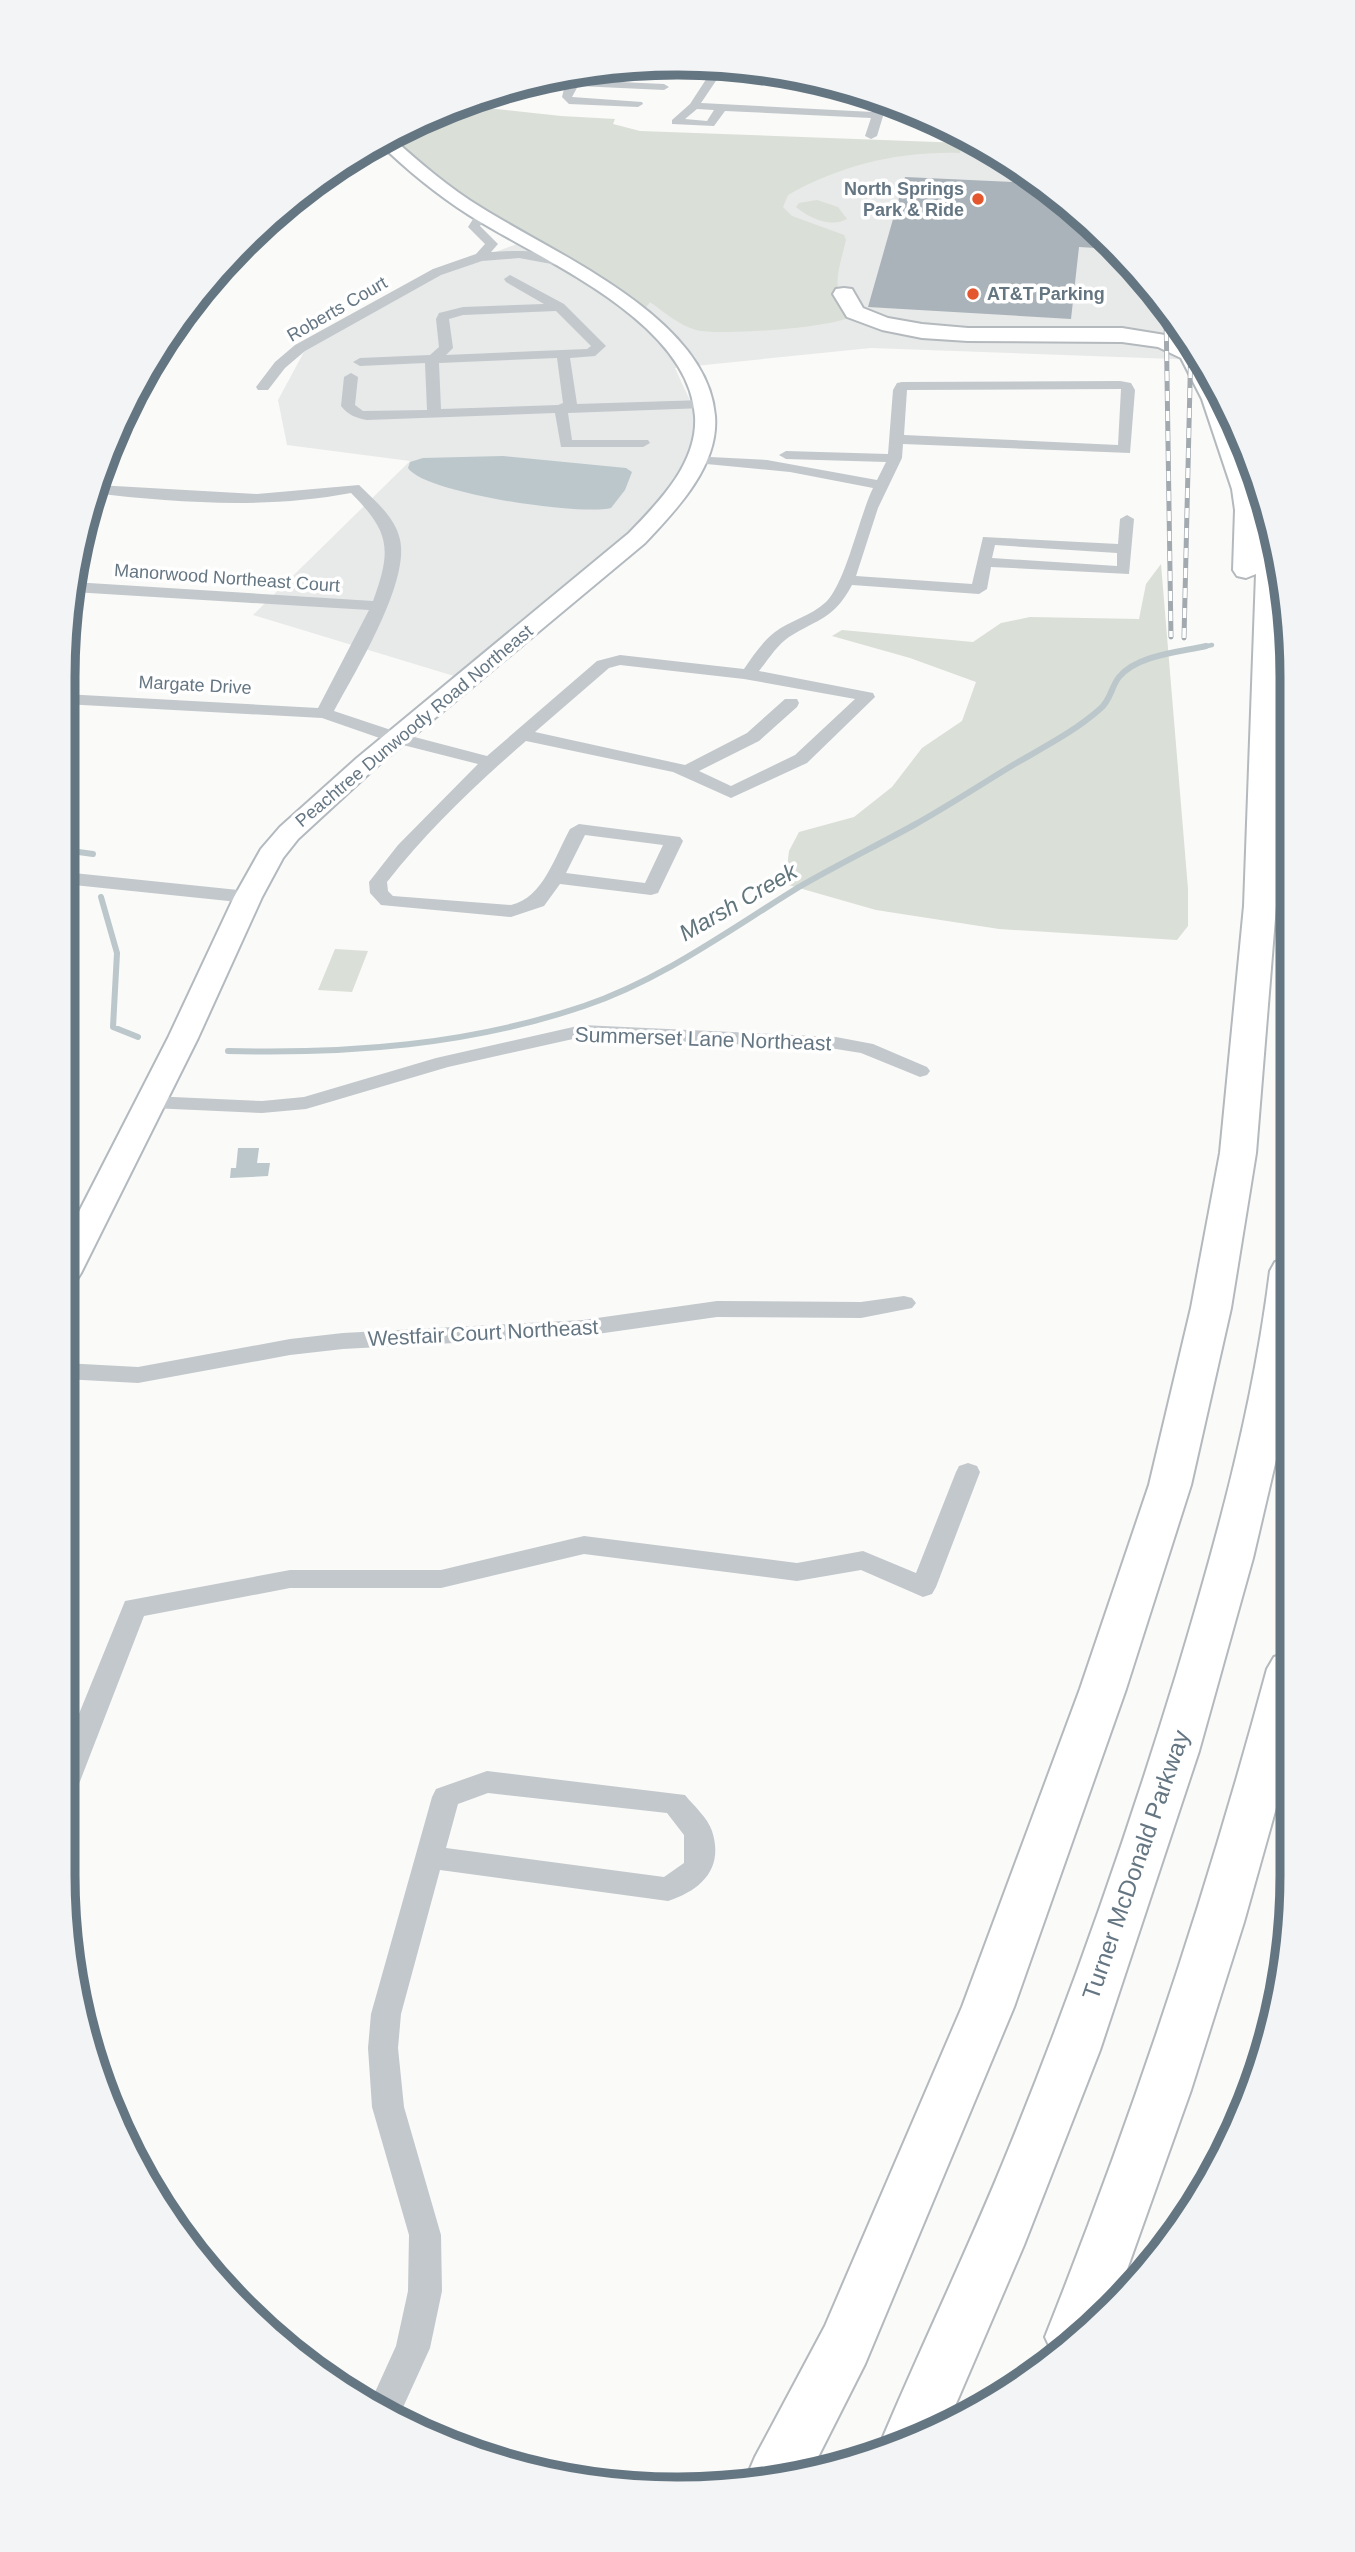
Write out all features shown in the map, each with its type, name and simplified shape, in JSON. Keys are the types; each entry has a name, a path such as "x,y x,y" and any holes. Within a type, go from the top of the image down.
{"highway":[{"path":"844,294 845,301 856,314 898,329 943,333 1124,335 1182,350"},
{"path":"1215,405 1240,471 1247,499 1245,594"},
{"path":"1239,460 1240,471"},
{"path":"781,2467 845,2344 988,2007 1102,1689 1170,1485 1211,1308 1238,1153 1253,1008 1263,825 1270,628 1269,568"},
{"path":"1245,672 1250,799 1263,825"},
{"name":"Turner McDonald Parkway","path":"916,2427 992,2253 1053,2101 1152,1826 1211,1634 1247,1495 1280,1338"},
{"path":"1078,2324 1144,2150 1197,1991 1240,1853 1280,1706"}],"street":[{"path":"713,77 694,106 676,122 710,124 721,108"},
{"path":"588,82 664,87"},
{"path":"572,85 567,97 569,101 638,104"},
{"path":"694,106 878,115"},
{"path":"871,136 879,110"},
{"name":"Peachtree Dunwoody Road Northeast","path":"75,1251 271,855 289,833 397,738 637,538 667,507 696,459 706,418 704,404 696,378 672,342 648,319 433,182 393,147"},
{"path":"480,257 492,244 474,227 481,215"},
{"name":"Peachtree Dunwoody Road Northeast","path":"437,272 480,257 519,254 557,261"},
{"name":"Roberts Court","path":"263,387 280,365 300,348 437,272"},
{"path":"360,362 590,353 599,346 559,307 510,279"},
{"path":"432,360 446,348 442,319 444,316 463,311 559,307"},
{"path":"561,409 570,405 563,354"},
{"path":"432,360 434,414"},
{"path":"351,377 348,406 358,414 367,416 704,404"},
{"path":"748,674 781,635 816,618 834,603 847,580 871,508 895,458 896,439 902,386 1119,385 1126,386 1128,390 1125,450 896,439"},
{"path":"561,409 566,444 643,443"},
{"path":"696,459 790,460 830,454 895,458"},
{"path":"823,472 829,465 830,454"},
{"path":"790,460 823,472 882,486"},
{"path":"105,490 279,499 354,488 386,523 394,539 396,557 378,606 324,713 397,738 490,762"},
{"path":"984,562 1125,571 1127,519"},
{"path":"847,580 979,589 988,540 1125,549"},
{"name":"Manorwood Northeast Court","path":"82,588 378,606"},
{"path":"523,735 685,772 731,793 801,759 867,697 815,684 748,674 645,663 603,664 490,762 404,849 378,882 379,893 388,901 511,911 539,900 579,829 674,841 651,889 552,877"},
{"name":"Margate Drive","path":"75,700 324,713"},
{"path":"685,772 753,737 791,703"},
{"path":"75,879 248,897"},
{"name":"Summerset Lane Northeast","path":"151,1102 262,1107 306,1102 377,1082 402,1087 442,1074 443,1062 582,1031 836,1044 866,1048 920,1071"},
{"name":"Westfair Court Northeast","path":"75,1372 138,1375 290,1347 343,1341 583,1328 717,1309 861,1310 904,1303"},
{"path":"75,1758 134,1608 290,1579 441,1580 584,1545 797,1572 863,1560 923,1587 968,1472"},
{"path":"388,2402 412,2348 425,2291 425,2235 388,2106 383,2048 386,2014 429,1857 446,1797 487,1782 675,1803 698,1832 699,1868 668,1889 429,1857"}],"shaded area":[{"path":"483,107 615,119 613,124 640,131 954,143 962,147 960,153 915,154 871,162 808,184 788,195 783,207 792,216 844,235 846,240 838,288 848,318 796,328 709,332 696,330 672,318 650,302 640,317 517,244 423,183 392,147"},
{"path":"752,141 965,148 1012,177 1075,225 1130,280 1189,360 871,348 675,368 705,433 673,495 477,683 253,615 410,461 287,445 278,400 305,350 438,273 517,244 640,317"},
{"path":"817,200 838,207 847,219 841,222 820,221 796,207 799,203"},
{"path":"503,456 626,468 632,472 625,490 611,508 594,510 537,505 471,494 420,477 408,468 410,462 423,458"},
{"path":"1161,564 1188,889 1188,926 1177,940 999,929 876,910 785,884 789,851 799,832 854,817 892,787 922,748 962,721 976,682 910,658 832,636 842,630 973,642 1001,623 1030,617 1139,619 1146,584"},
{"path":"335,949 368,951 352,992 318,990"},
{"path":"238,1148 259,1148 257,1163 270,1163 268,1176 230,1178 231,1168 236,1168"}],"building":[{"path":"905,177 1019,182 1075,225 1099,248 1079,247 1071,319 868,307"}],"waterway":[{"name":"Marsh Creek","path":"1198,648 1212,645"},
{"name":"Marsh Creek","path":"228,1051 318,1051 453,1038 541,1019 613,995 668,968 799,887 927,818 1069,732 1104,705 1119,677 1137,664 1206,646"},
{"name":"Marsh Creek","path":"75,852 93,854"},
{"name":"Marsh Creek","path":"101,897 117,953 113,1027 138,1037"}],"railway":[{"path":"1166,327 1171,637"},
{"path":"1184,638 1190,363"}],"place":[{"name":"North Springs Park & Ride","path":"978,199"},
{"name":"AT&T Parking","path":"973,294"}]}
